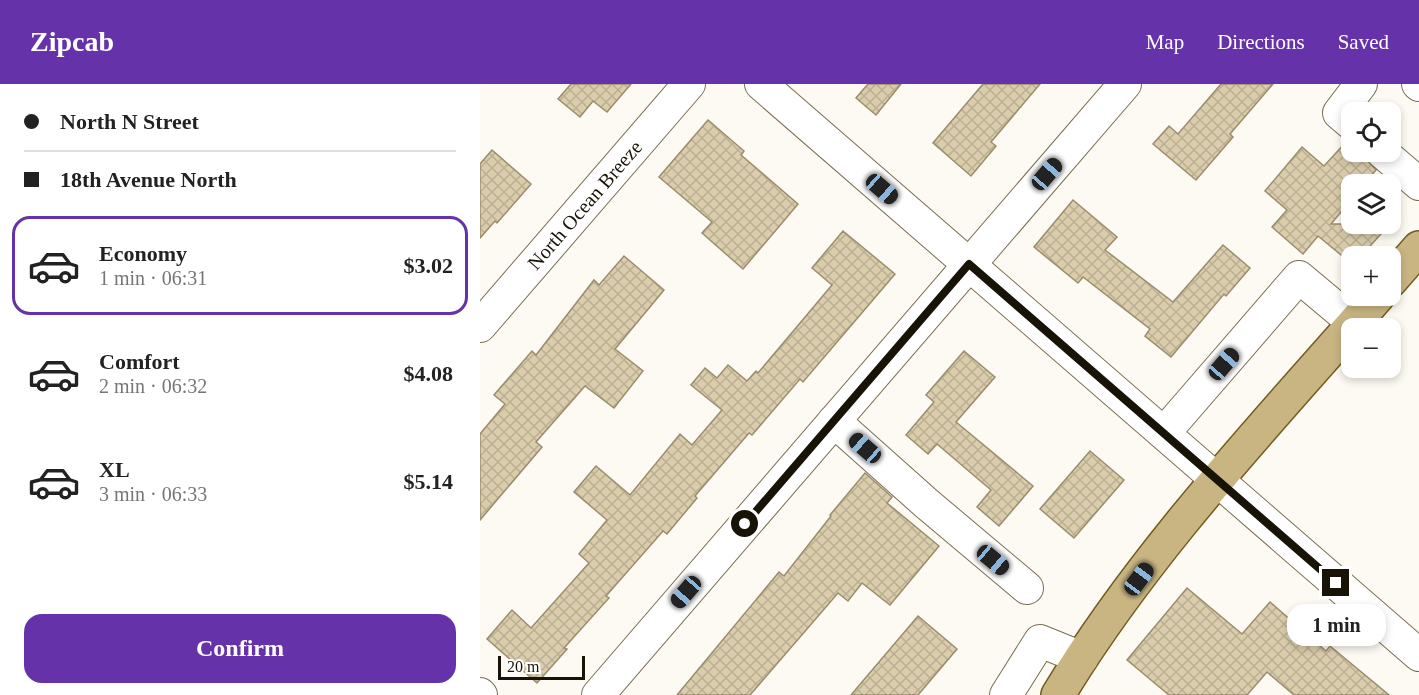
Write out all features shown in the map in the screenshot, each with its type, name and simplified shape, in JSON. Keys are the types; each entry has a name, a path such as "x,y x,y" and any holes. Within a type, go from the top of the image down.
{"main road":[{"path":"1401,268 1419,248"},
{"path":"1358,318 1369,306"},
{"path":"1058,695 1082,658 1163,547 1341,338"}],"street":[{"name":"North Ocean Breeze","path":"480,326 689,84"},
{"path":"761,84 1419,655"},
{"path":"598,695 1125,84"},
{"path":"1347,102 1361,84"},
{"path":"1394,162 1419,184"},
{"path":"1164,433 1299,277 1348,318"},
{"path":"834,421 1027,588"},
{"path":"1006,695 1040,641 1082,658"}],"building":[{"path":"571,84 631,84 607,112 593,101 580,117 558,99"},
{"path":"868,84 901,84 876,115 856,98"},
{"path":"983,84 1040,84 991,142 996,146 971,176 933,143"},
{"path":"1221,84 1273,84 1230,134 1233,137 1196,180 1153,144 1169,126 1178,134"},
{"path":"708,120 744,151 741,155 798,204 743,269 702,233 712,222 659,177"},
{"path":"1302,147 1324,166 1341,148 1341,162 1369,162 1376,170 1373,174 1341,174 1341,212 1331,224 1341,224 1341,234 1381,234 1370,246 1341,246 1341,255 1318,236 1303,254 1272,227 1287,210 1265,191"},
{"path":"492,150 531,184 497,223 495,221 480,238 480,164"},
{"path":"1073,200 1117,237 1105,250 1173,302 1223,245 1250,268 1226,296 1224,294 1171,357 1145,336 1150,329 1083,277 1078,283 1034,247"},
{"path":"843,231 895,274 803,382 800,379 752,435 749,433 695,496 697,498 667,534 663,531 606,596 609,598 564,648 567,649 537,683 487,639 512,610 531,628 589,563 579,554 607,520 574,492 596,466 630,495 680,434 692,445 722,410 691,385 705,368 717,378 728,365 747,381 756,371 758,373 832,285 812,268"},
{"path":"624,256 664,290 615,349 643,371 614,408 585,386 536,442 542,447 480,520 480,434 505,404 494,395 532,351 536,355 594,280 599,285"},
{"path":"964,351 995,377 956,422 1033,486 999,526 977,507 991,490 937,444 928,454 906,435 934,402 926,395"},
{"path":"1090,451 1124,480 1074,538 1040,509"},
{"path":"865,473 892,497 887,503 939,546 890,605 862,583 848,601 838,593 750,695 677,695 779,572 784,576"},
{"path":"1187,588 1242,634 1270,602 1326,651 1330,646 1389,695 1294,695 1267,672 1247,695 1169,695 1127,660"},
{"path":"918,616 957,649 918,695 851,695"}],"route":[{"path":"745,524 969,264 1336,583"}]}
